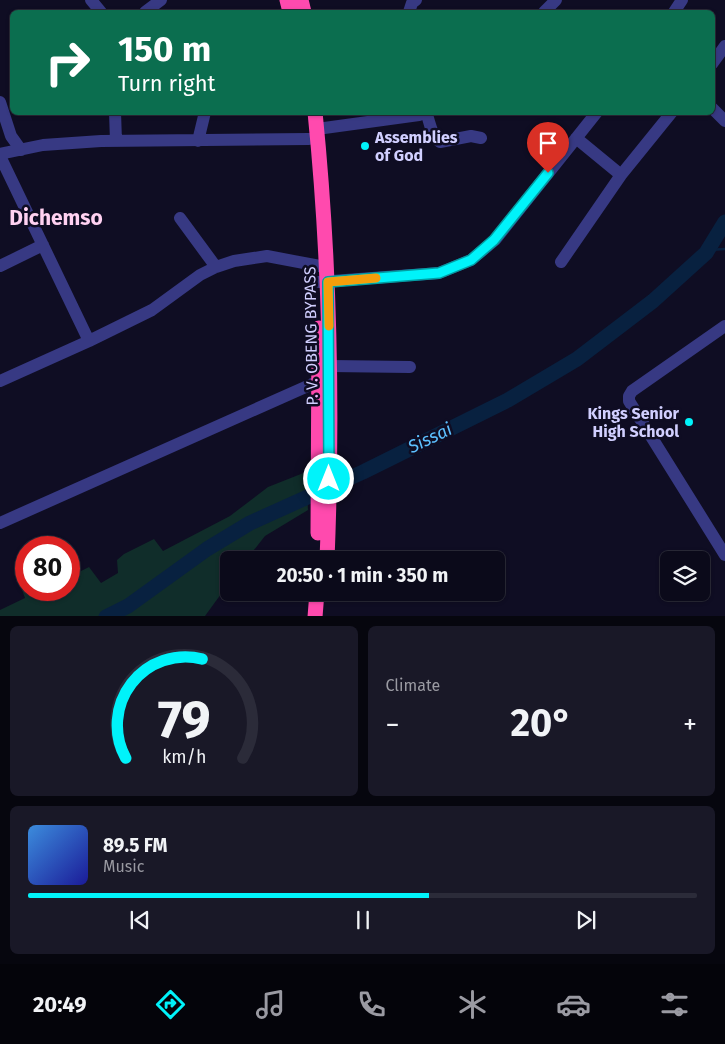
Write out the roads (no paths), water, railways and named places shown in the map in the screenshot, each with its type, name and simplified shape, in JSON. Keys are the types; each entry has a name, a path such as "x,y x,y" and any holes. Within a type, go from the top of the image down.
{"highway":[{"name":"P. V. OBENG BYPASS","path":"308,115 313,134 330,366 319,551"},
{"name":"P. V. OBENG BYPASS","path":"315,115 313,134 320,266 324,282 319,381 326,551"},
{"path":"315,616 316,601"},
{"path":"324,616 325,601"}],"street":[{"path":"91,0 99,10"},
{"path":"148,10 161,0"},
{"path":"546,10 556,0"},
{"path":"715,59 725,46"},
{"path":"0,102 10,136 21,150"},
{"path":"715,111 725,121"},
{"path":"115,115 116,142"},
{"path":"198,141 205,115"},
{"path":"89,341 0,155 43,145 101,141 198,141 313,134 419,115"},
{"path":"426,115 436,139 440,142 471,136 481,138"},
{"path":"324,282 439,273 471,260 494,240 595,115"},
{"path":"561,262 621,175 670,115"},
{"path":"576,138 621,175"},
{"path":"180,218 216,267"},
{"path":"0,266 43,245"},
{"path":"0,381 152,310 200,275 216,267 234,261 268,256 320,266"},
{"path":"725,326 632,391 629,401 725,555"},
{"path":"330,366 410,367"},
{"path":"0,523 319,381"}],"waterway":[{"name":"Sissai","path":"108,616 128,606 207,549 250,523 363,472 508,400 577,359 653,301 706,253 725,222"},
{"path":"708,250 725,249"}],"place":[{"name":"Assemblies of God","path":"365,146"},
{"name":"Kings Senior High School","path":"689,422"}],"district":[{"name":"Dichemso","path":"56,218"}]}
